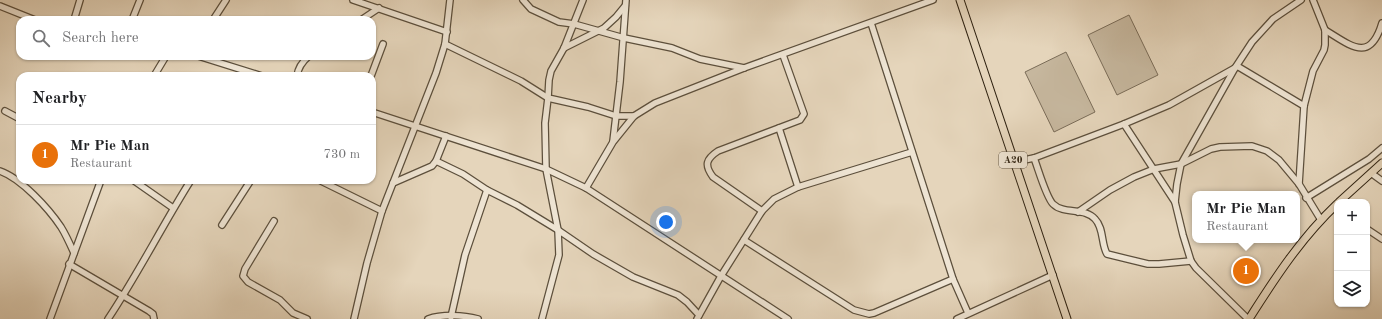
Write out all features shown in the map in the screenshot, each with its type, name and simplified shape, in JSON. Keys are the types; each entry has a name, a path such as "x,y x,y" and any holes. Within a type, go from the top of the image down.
{"main road":[{"name":"A20","path":"960,0 1067,319"},
{"path":"1343,199 1382,163"},
{"path":"1248,319 1277,274 1321,220 1334,207"}],"street":[{"path":"75,16 80,0"},
{"path":"134,16 140,0"},
{"path":"216,16 226,0"},
{"path":"353,0 373,3 379,8 447,32"},
{"path":"354,319 366,263 382,211 436,73 445,44 450,0"},
{"path":"524,0 532,9 559,22 574,24 597,32 672,48 700,59 744,68"},
{"path":"542,319 559,255 558,230 546,169 545,123 549,80 551,71 564,48 583,0"},
{"path":"586,188 612,142 634,116 655,103 744,68 933,0"},
{"path":"1175,202 1181,164 1236,67 1252,42 1262,30 1273,19 1301,0"},
{"path":"1299,184 1304,106 1314,71 1324,50 1325,30 1314,0"},
{"path":"564,48 597,32 611,22 625,3"},
{"path":"612,142 620,82 624,38 625,3"},
{"path":"0,6 25,16"},
{"path":"367,16 379,8"},
{"path":"871,22 953,279 968,314"},
{"path":"1325,30 1353,47 1363,48 1367,47 1374,41 1382,24"},
{"path":"372,72 382,44"},
{"path":"445,44 521,81 548,98 588,107 616,116 634,116"},
{"path":"762,211 713,177 708,170 707,163 710,156 718,151 800,120 804,114 783,54"},
{"path":"156,72 164,60"},
{"path":"211,60 249,72"},
{"path":"298,72 305,60"},
{"path":"1014,162 1034,158 1124,124 1169,105 1236,67"},
{"path":"1236,67 1304,106"},
{"path":"5,111 16,117"},
{"path":"376,113 546,169 586,188 788,319"},
{"path":"1124,124 1175,202 1191,261 1196,268 1248,319"},
{"path":"780,128 798,187"},
{"path":"393,183 428,169 436,161 446,136"},
{"path":"1078,212 1110,190 1134,177 1154,169 1181,164 1211,149 1220,147 1252,146 1267,151 1279,160 1299,184 1306,198 1321,220"},
{"path":"1306,198 1369,159 1382,148"},
{"path":"436,161 463,174 487,190 517,205 558,230 593,254 633,277 678,295 687,302 698,317 721,276 762,211 774,199 798,187 912,152"},
{"path":"1034,158 1051,202 1063,210 1087,214 1095,218 1102,236 1104,250 1107,254 1148,264 1191,261"},
{"path":"0,171 16,181"},
{"path":"1371,174 1382,181"},
{"path":"22,184 43,204 61,227 74,253"},
{"path":"50,319 100,184"},
{"path":"140,184 174,208"},
{"path":"108,319 124,296 174,208 189,184"},
{"path":"222,225 248,184"},
{"path":"327,184 382,211"},
{"path":"451,316 465,255 487,190"},
{"path":"274,221 245,269 243,276 248,282 273,295 293,313 305,319"},
{"path":"1370,231 1382,239"},
{"path":"744,240 854,310 862,313 874,313 953,279"},
{"path":"69,264 149,311 153,314 154,319"},
{"path":"957,319 1053,276"},
{"path":"428,319 434,317 451,316 478,319"}],"shaded area":[{"path":"1129,15 1158,75 1117,95 1088,35"},
{"path":"1066,52 1095,112 1054,132 1025,72"}],"place":[{"name":"Mr Pie Man","path":"1246,271"}]}
